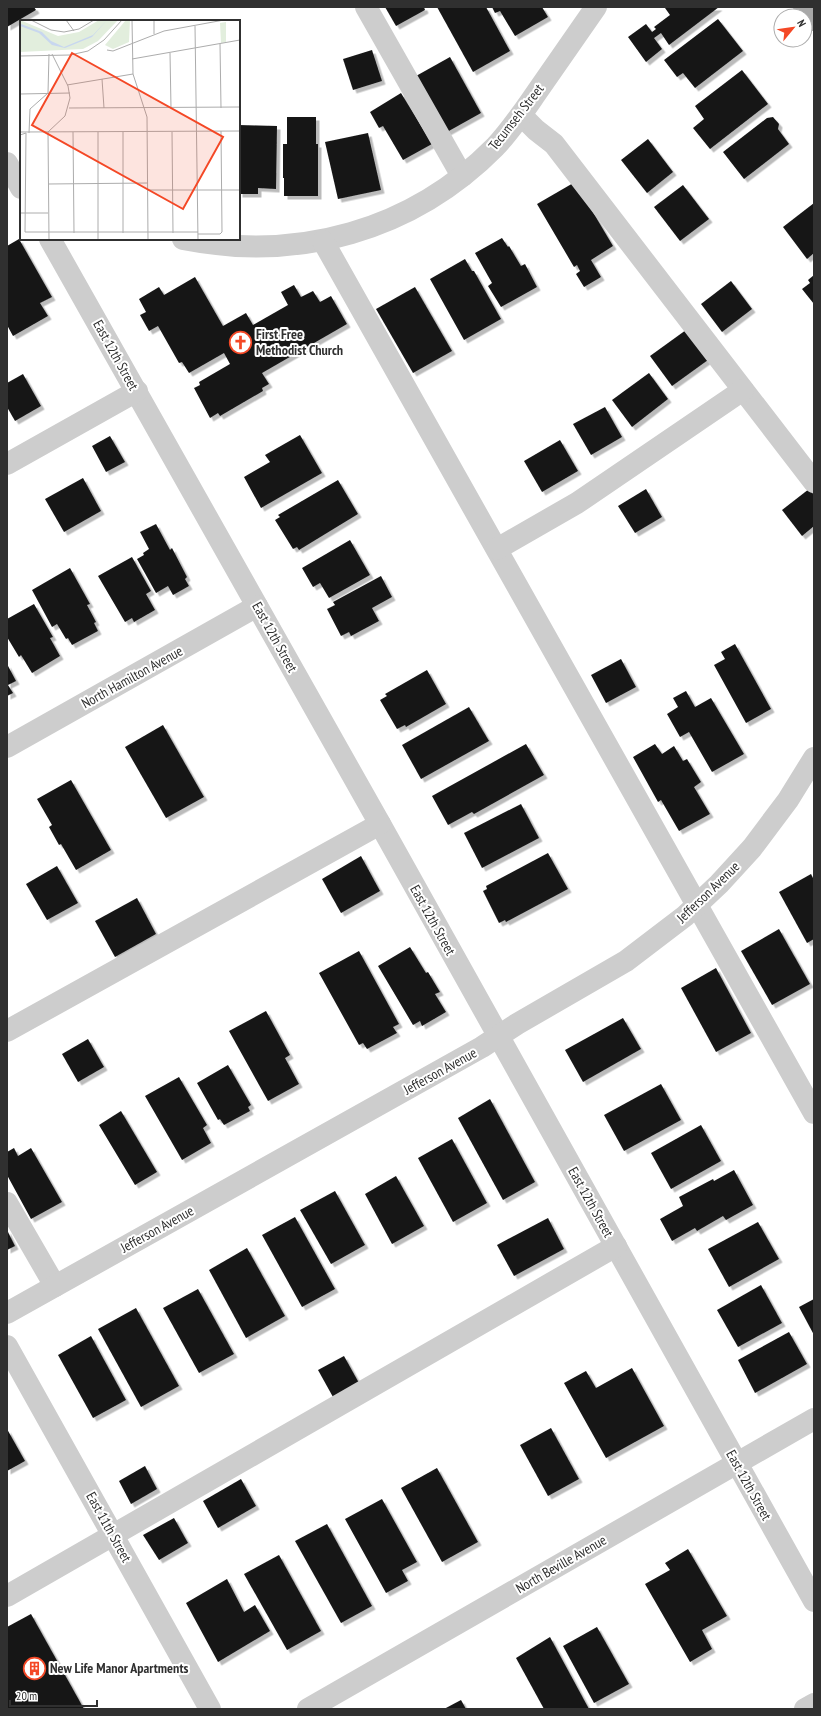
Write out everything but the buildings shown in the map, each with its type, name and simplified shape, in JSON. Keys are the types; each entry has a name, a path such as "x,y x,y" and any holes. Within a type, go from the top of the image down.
{"main road":[{"path":"804,7 814,20"}],"street":[{"path":"366,7 462,176"},
{"name":"Tecumseh Street","path":"191,240 255,248 323,241 361,231 386,222 422,203 462,176 496,146 521,114 596,7"},
{"path":"521,114 536,130 554,144 814,482"},
{"name":"East 12th Street","path":"51,240 380,824 814,1602"},
{"path":"323,241 814,1113"},
{"path":"497,550 577,503 743,390"},
{"path":"7,464 136,392"},
{"name":"North Hamilton Avenue","path":"7,747 257,606"},
{"name":"Jefferson Avenue","path":"7,1313 499,1037 518,1024 626,961 666,932 698,905 752,848 788,800 814,758"},
{"path":"7,1031 380,824"},
{"path":"7,1203 55,1286"},
{"path":"7,1596 616,1246"},
{"name":"East 11th Street","path":"7,1346 210,1709"},
{"name":"North Beville Avenue","path":"308,1709 814,1419"},
{"path":"804,1709 814,1704"}],"place":[{"name":"First Free Methodist Church","path":"241,342"},
{"name":"New Life Manor Apartments","path":"34,1668"}]}
